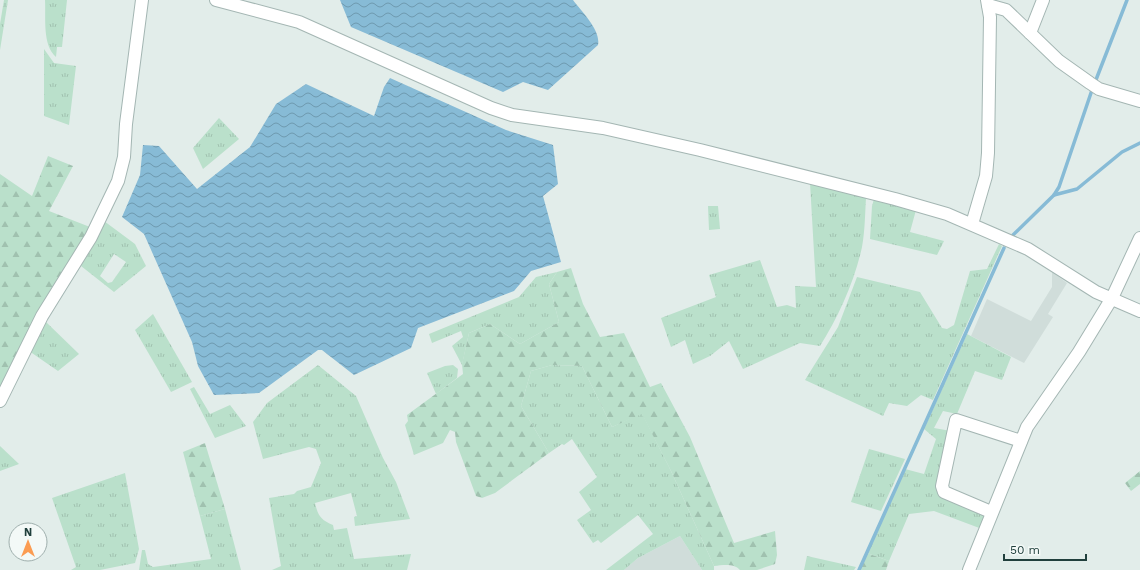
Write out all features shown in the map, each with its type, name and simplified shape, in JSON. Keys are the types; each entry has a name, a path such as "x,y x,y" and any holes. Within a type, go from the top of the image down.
{"street":[{"path":"0,401 42,316 91,238 118,181 124,157 126,124 142,0"},
{"path":"216,0 299,22 491,108 512,115 603,128 700,150 895,199 972,224 1028,249 1083,285 1140,311"},
{"path":"1030,33 1043,0"},
{"path":"972,224 986,176 988,153 990,17 988,3 1006,10 1059,62 1099,89 1140,101"},
{"path":"969,570 1026,428 1079,352 1112,298 1140,238"},
{"path":"991,512 944,492 942,486 956,420 1021,441"}],"shaded area":[{"path":"1052,272 1067,283 1048,314 1053,317 1024,363 971,336 987,299 1031,321 1052,287"},
{"path":"680,536 702,570 624,570 638,558"}],"green space":[{"path":"4,0 8,0 0,50 0,24"},
{"path":"45,0 67,0 62,47 57,47 56,57 52,52 47,38"},
{"path":"44,49 54,63 76,66 69,125 44,116"},
{"path":"219,118 239,139 203,169 193,148"},
{"path":"48,156 73,166 49,211 90,227 47,299 0,389 0,174 32,196"},
{"path":"810,183 866,198 863,241 859,260 839,311 820,346 800,343 743,369 729,341 710,356 693,364 685,340 671,347 661,318 716,297 709,275 760,260 777,307 787,305 796,308 795,286 816,287"},
{"path":"874,199 916,210 910,232 944,241 937,255 870,239 872,206"},
{"path":"708,206 718,206 720,229 709,230"},
{"path":"104,221 135,244 146,266 114,292 81,266","holes":["114,254 126,262 112,282 108,283 100,276"]},
{"path":"999,244 1002,246 933,400 921,395 907,406 889,403 883,416 805,380 838,327 857,277 920,292 942,328 947,329 954,325 970,271 987,269"},
{"path":"571,268 583,304 600,337 624,333 650,387 661,383 690,437 734,543 775,531 777,555 775,564 757,570 740,570 735,566 728,565 714,566 671,471 642,414 612,427 582,366 552,365 531,371 521,406 549,453 495,493 482,498 476,496 456,442 455,432 450,430 443,443 414,455 405,425 408,421 407,415 463,374 462,364 469,333 490,324 520,344 559,322 549,284 557,272"},
{"path":"557,272 549,284 559,322 520,344 490,324 469,333 462,365 452,346 463,337 461,331 432,343 429,334 519,297 536,277"},
{"path":"153,314 192,382 171,392 135,330"},
{"path":"45,321 79,354 58,371 29,351"},
{"path":"967,334 1011,357 1002,380 975,371 957,414 943,411 934,428 951,431 938,484 987,516 982,529 934,511 909,514 889,561 867,553 905,469 924,474 936,439 924,429"},
{"path":"318,365 356,396 383,458 396,482 410,519 355,526 354,517 357,516 351,493 315,503 317,511 323,519 333,525 334,530 347,528 354,559 411,554 407,570 272,570 281,566 269,498 294,494 297,491 311,487 321,463 316,449 309,447 263,459 253,422 267,403"},
{"path":"453,365 458,369 457,378 436,394 427,373 445,366"},
{"path":"552,365 582,366 612,427 642,413 671,471 714,566 714,570 702,570 680,536 638,558 624,570 606,570 653,534 638,515 601,543 598,540 593,543 577,520 591,510 579,492 597,477 572,439 549,453 521,406 531,371"},
{"path":"194,387 210,414 230,405 246,426 215,438 190,389"},
{"path":"205,443 225,509 200,516 183,452"},
{"path":"0,446 19,464 0,471"},
{"path":"869,449 905,459 881,511 851,502"},
{"path":"1140,471 1140,484 1131,491 1125,483"},
{"path":"125,473 139,549 135,563 100,570 71,570 76,567 52,498"},
{"path":"225,509 241,570 139,570 142,550 145,550 148,564 153,567 211,559 200,516"},
{"path":"867,553 889,561 886,570 860,570"},
{"path":"807,556 856,567 854,570 804,570"}],"water":[{"path":"340,0 573,0 594,27 597,33 598,45 548,90 523,82 503,92 351,27"},
{"path":"390,78 506,130 553,145 558,184 543,196 561,262 531,271 514,291 418,328 411,348 354,375 322,350 318,350 259,393 214,395 198,366 192,342 144,234 122,217 140,175 143,145 159,146 197,189 250,147 276,104 306,84 374,116 384,87"}],"waterway":[{"path":"1013,235 1054,195 1059,187 1092,90 1127,0"},
{"path":"1054,195 1077,189 1122,152 1140,143"},
{"path":"859,570 1004,248"}]}
